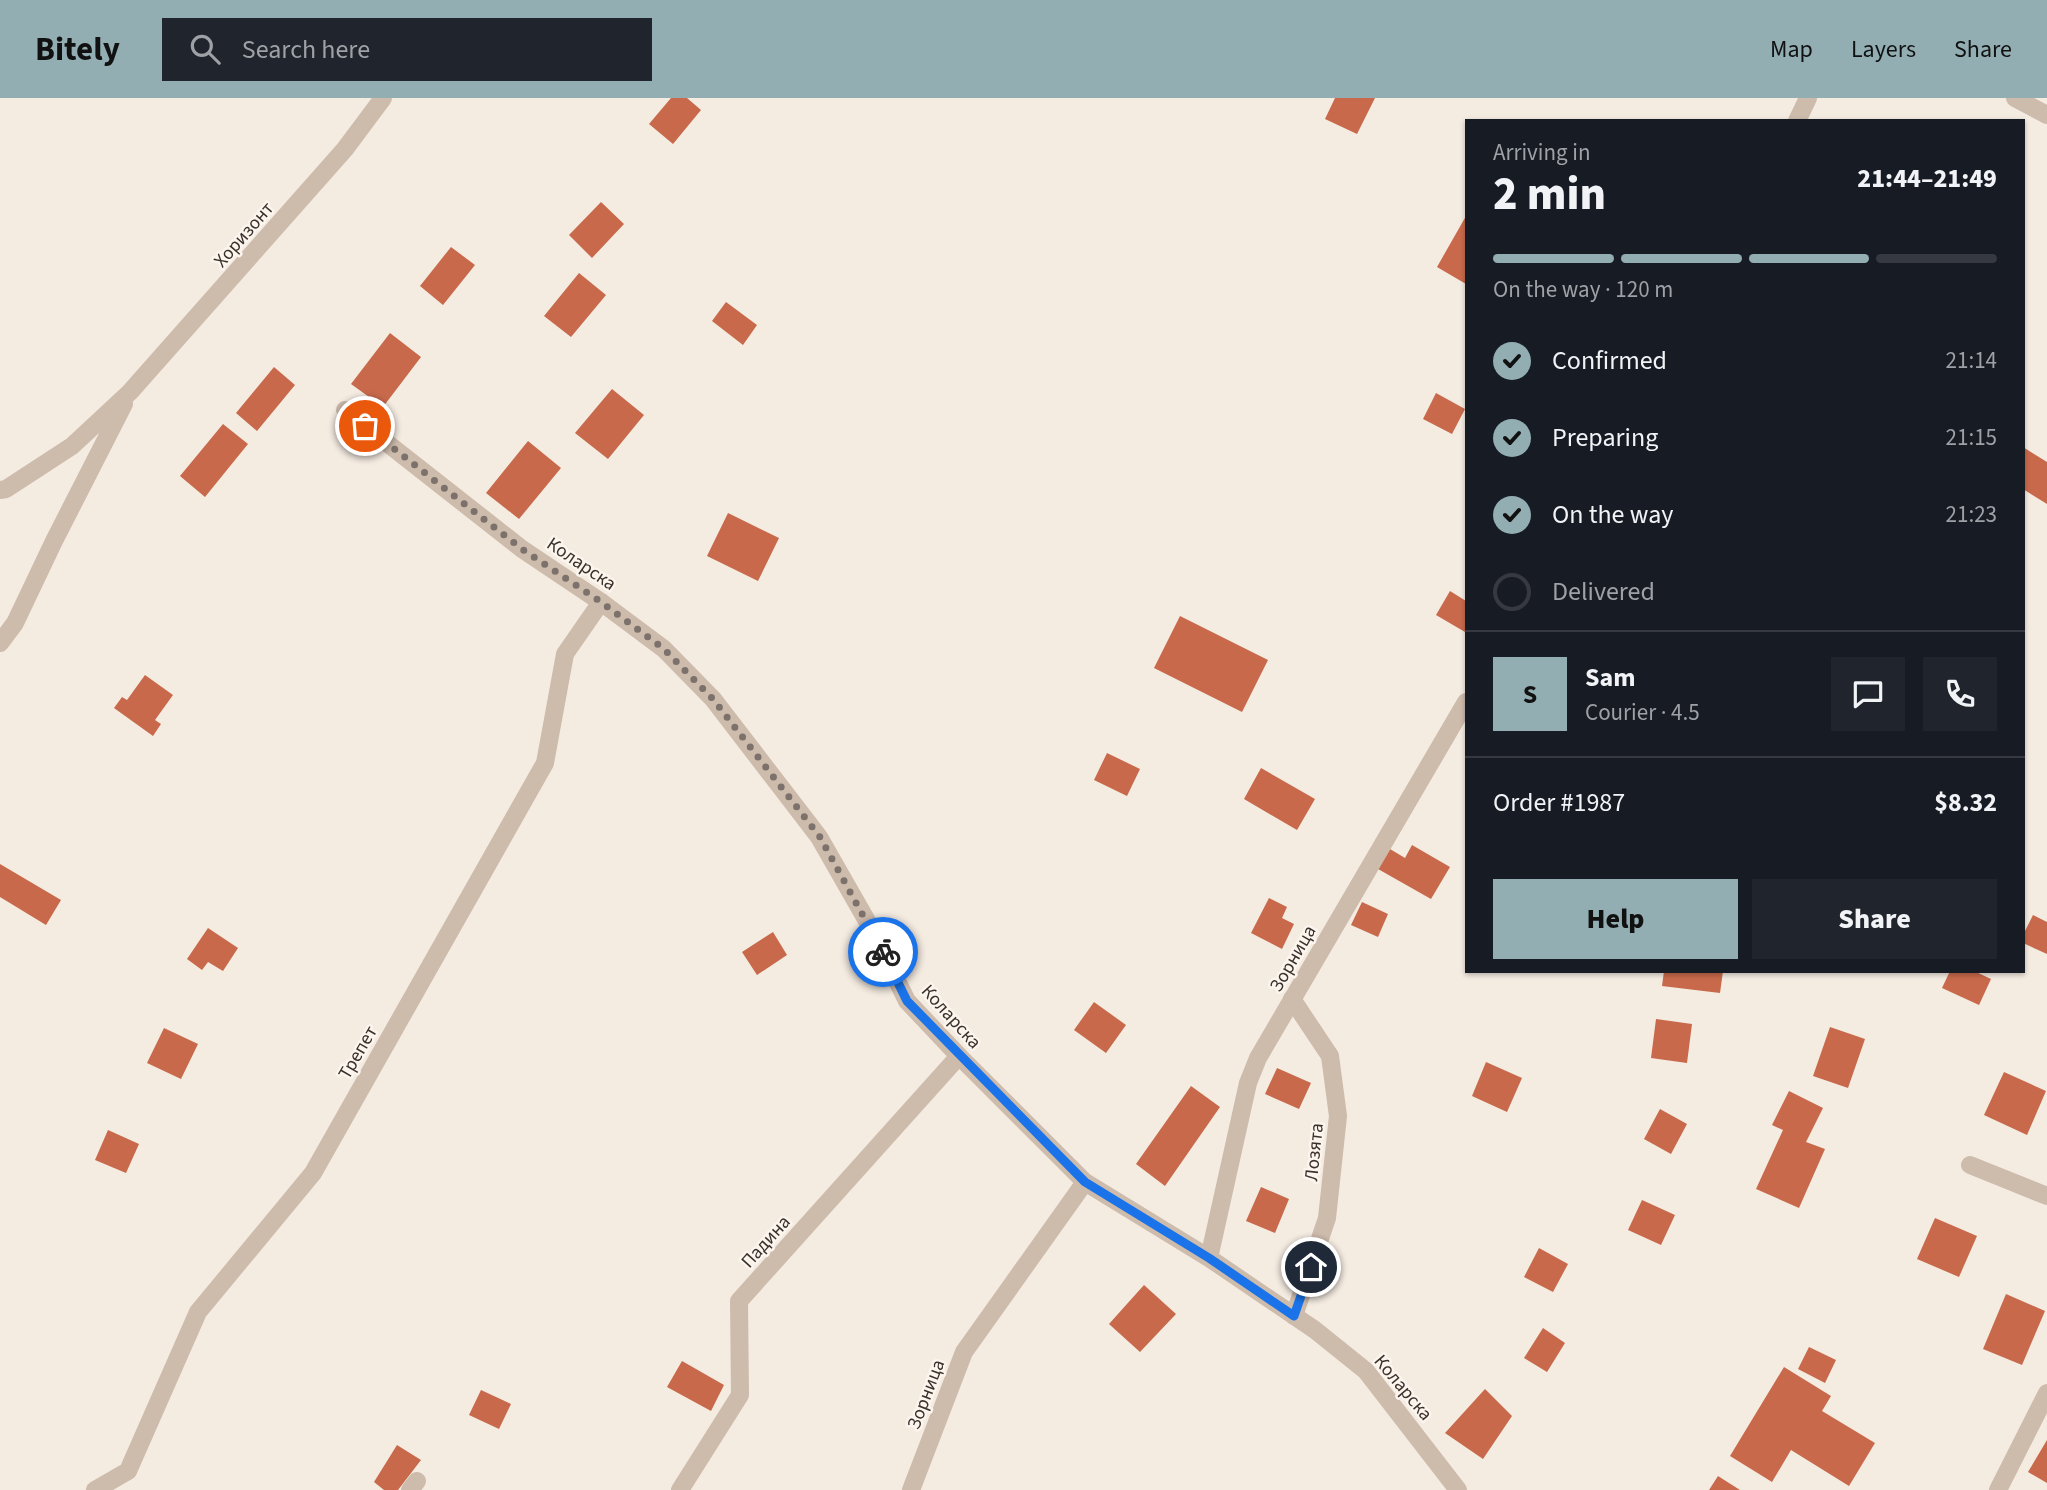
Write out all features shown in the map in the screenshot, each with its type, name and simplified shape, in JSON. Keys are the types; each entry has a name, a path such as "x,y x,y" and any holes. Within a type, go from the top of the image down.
{"street":[{"name":"Хоризонт","path":"0,490 6,489 72,446 130,392 345,149 383,98"},
{"path":"1798,119 1808,98"},
{"path":"2015,98 2047,115"},
{"name":"Хоризонт","path":"0,643 15,623 130,392"},
{"name":"Коларска","path":"345,410 522,549 601,602 664,649 713,699 820,837 872,928 907,1001 1085,1182 1209,1258 1294,1316 1366,1371 1458,1490"},
{"name":"Трепет","path":"95,1490 128,1471 198,1311 313,1173 545,763 565,654 601,602"},
{"name":"Зорница","path":"1209,1258 1248,1083 1258,1058 1465,704"},
{"name":"Лозята","path":"1292,999 1330,1056 1338,1116 1327,1218 1294,1316"},
{"name":"Падина","path":"680,1490 740,1395 739,1301 959,1056"},
{"path":"1970,1165 2047,1196"},
{"name":"Зорница","path":"911,1490 964,1352 1085,1182"},
{"path":"1998,1490 2047,1393"}],"building":[{"path":"671,98 687,98 701,110 673,144 649,124"},
{"path":"1335,98 1375,98 1357,134 1325,119"},
{"path":"601,202 624,224 592,258 569,235"},
{"path":"1465,218 1465,283 1437,267"},
{"path":"451,247 475,265 443,305 420,286"},
{"path":"579,273 606,295 571,337 544,316"},
{"path":"726,302 757,325 743,345 712,321"},
{"path":"390,333 421,357 383,407 351,384"},
{"path":"274,367 295,385 257,431 236,413"},
{"path":"612,389 644,415 608,459 575,433"},
{"path":"1436,393 1465,409 1452,434 1423,419"},
{"path":"223,424 248,444 205,497 180,476"},
{"path":"528,441 561,468 519,519 486,493"},
{"path":"2025,448 2047,462 2047,504 2025,490"},
{"path":"728,513 779,538 758,581 707,556"},
{"path":"1450,591 1465,600 1465,632 1436,615"},
{"path":"1180,616 1268,660 1242,712 1154,668"},
{"path":"145,675 173,695 155,720 161,724 153,736 114,708 122,697 127,700"},
{"path":"1107,753 1140,769 1127,796 1094,780"},
{"path":"1261,768 1315,799 1297,830 1244,799"},
{"path":"1412,845 1450,867 1431,899 1378,869 1390,849 1405,858"},
{"path":"0,864 61,900 46,925 0,897"},
{"path":"1269,898 1287,907 1282,918 1294,924 1282,949 1251,933"},
{"path":"1362,902 1388,914 1378,937 1351,925"},
{"path":"2033,915 2047,922 2047,954 2025,944 2025,931"},
{"path":"208,928 238,948 223,971 208,962 202,970 187,959"},
{"path":"773,932 787,955 757,975 742,952"},
{"path":"1664,973 1723,973 1720,993 1662,986"},
{"path":"1949,973 1978,973 1991,979 1979,1005 1942,988"},
{"path":"1094,1002 1126,1025 1106,1053 1074,1030"},
{"path":"1656,1019 1692,1024 1687,1063 1651,1058"},
{"path":"1830,1027 1865,1039 1848,1088 1813,1076"},
{"path":"164,1028 198,1044 181,1079 147,1063"},
{"path":"1486,1062 1522,1078 1507,1112 1472,1096"},
{"path":"1277,1068 1311,1083 1299,1109 1265,1094"},
{"path":"2004,1072 2046,1091 2027,1135 1984,1115"},
{"path":"1191,1086 1220,1107 1165,1186 1136,1164"},
{"path":"1789,1091 1823,1108 1806,1142 1825,1149 1799,1208 1756,1189 1783,1130 1772,1125"},
{"path":"1660,1109 1687,1124 1671,1154 1644,1139"},
{"path":"108,1130 139,1144 126,1173 95,1160"},
{"path":"1261,1187 1289,1199 1275,1233 1246,1221"},
{"path":"1642,1200 1675,1215 1661,1245 1628,1230"},
{"path":"1935,1218 1977,1236 1959,1277 1917,1259"},
{"path":"1539,1248 1568,1264 1553,1292 1524,1277"},
{"path":"1144,1285 1176,1314 1140,1352 1109,1324"},
{"path":"2006,1294 2045,1311 2022,1365 1983,1349"},
{"path":"1543,1328 1565,1343 1547,1372 1524,1358"},
{"path":"1809,1347 1836,1360 1825,1383 1798,1369"},
{"path":"682,1361 724,1385 711,1411 667,1387"},
{"path":"1784,1367 1831,1396 1822,1411 1875,1443 1849,1486 1791,1450 1772,1482 1730,1456"},
{"path":"1485,1389 1512,1416 1483,1459 1445,1433"},
{"path":"481,1390 511,1404 499,1429 469,1415"},
{"path":"2047,1440 2047,1483 2028,1472"},
{"path":"397,1445 421,1460 398,1490 384,1490 374,1482"},
{"path":"1718,1476 1740,1490 1709,1490"}],"way so far":[{"path":"365,426 522,549 601,602 664,649 713,699 820,837 883,952"}],"route":[{"path":"883,952 907,1001 1085,1182 1209,1258 1294,1316 1311,1267"}]}
